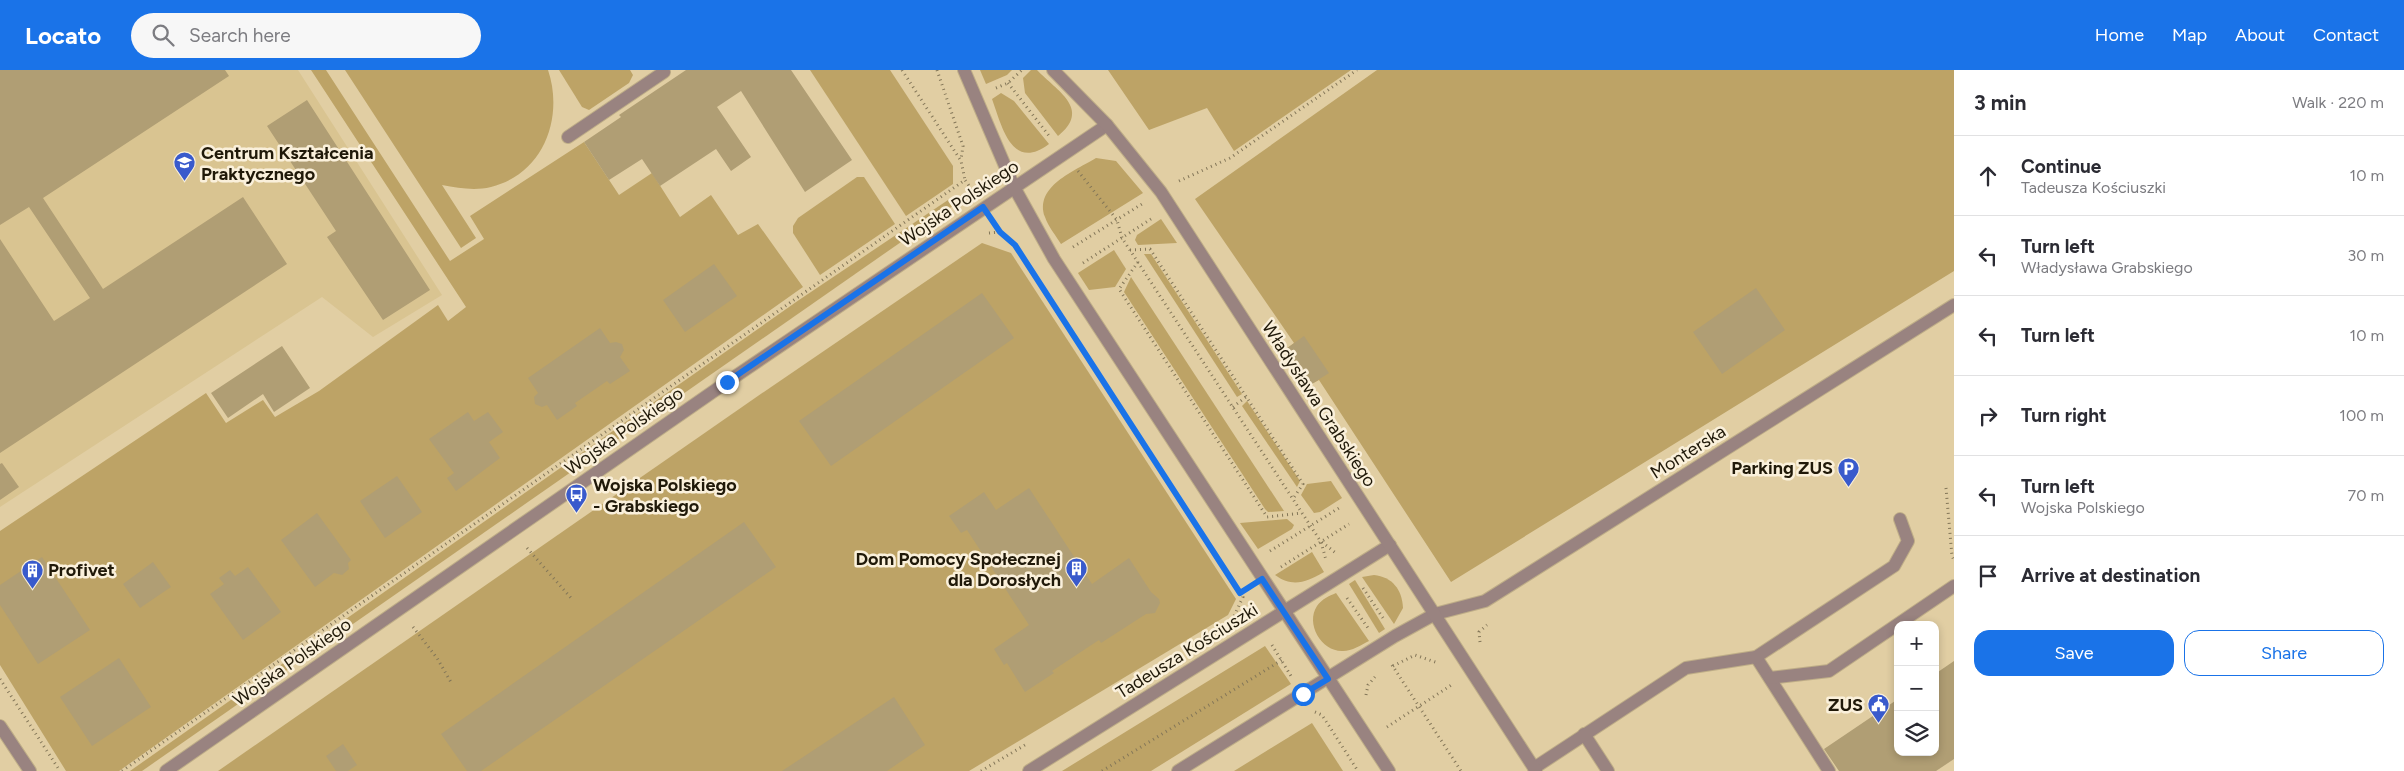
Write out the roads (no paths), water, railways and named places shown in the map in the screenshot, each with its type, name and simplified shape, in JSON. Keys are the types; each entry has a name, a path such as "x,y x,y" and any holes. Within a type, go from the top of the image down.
{"street":[{"path":"568,136 664,72 663,70"},
{"path":"964,70 1014,187 1054,260 1389,771"},
{"name":"Władysława Grabskiego","path":"1054,70 1107,125 1161,192 1535,769"},
{"name":"Wojska Polskiego","path":"166,771 696,403 983,207 1107,125"},
{"name":"Monterska","path":"1435,614 1485,601 1954,305"},
{"path":"1535,769 1584,734 1686,668 1756,657 1894,566 1908,541 1900,519"},
{"name":"Tadeusza Kościuszki","path":"1029,771 1390,545"},
{"path":"1770,678 1830,671 1954,586"},
{"path":"1178,771 1395,636 1435,614"},
{"path":"1756,657 1829,771"},
{"path":"0,726 30,771"},
{"path":"1584,734 1608,771"}],"place":[{"name":"Centrum Kształcenia Praktycznego","path":"185,182"},
{"name":"Parking ZUS","path":"1849,487"},
{"name":"Wojska Polskiego - Grabskiego","path":"577,514"},
{"name":"Dom Pomocy Społecznej dla Dorosłych","path":"1077,588"},
{"name":"Profivet","path":"32,589"},
{"name":"ZUS","path":"1879,724"}]}
